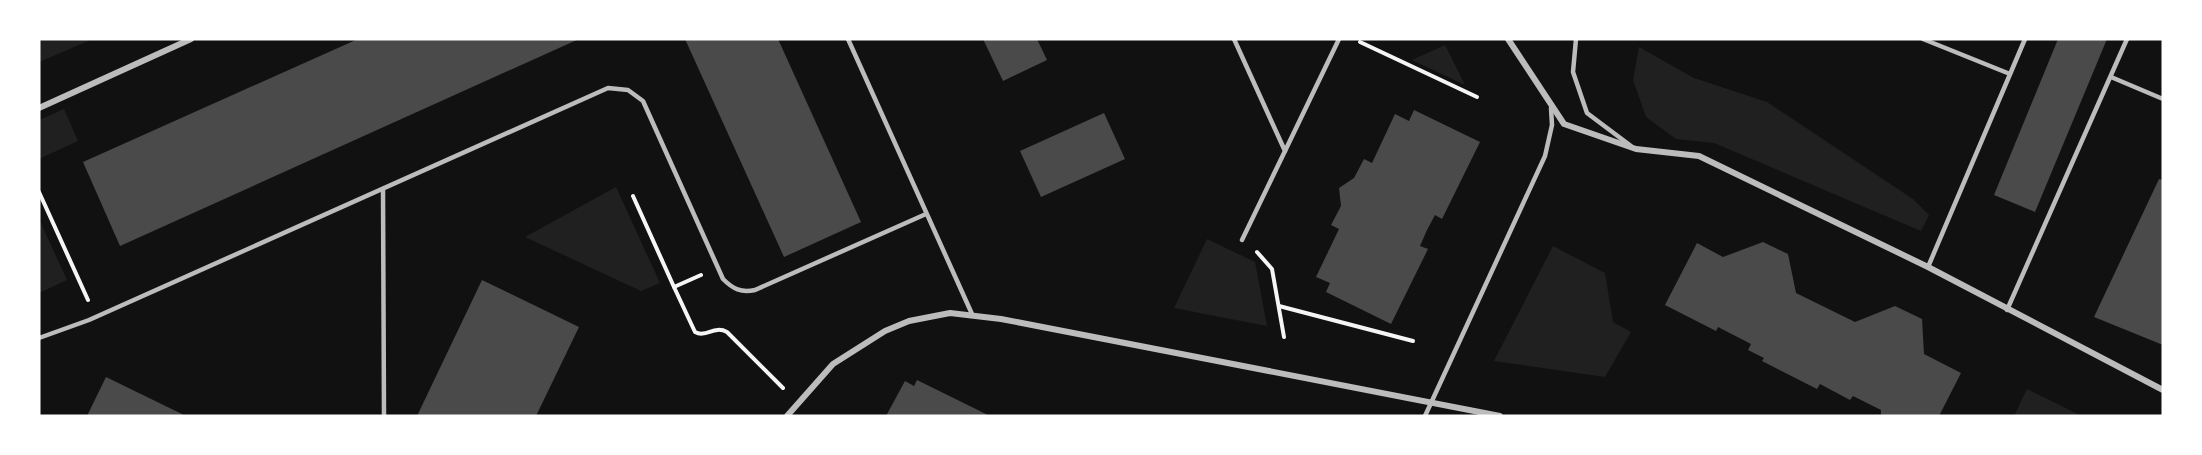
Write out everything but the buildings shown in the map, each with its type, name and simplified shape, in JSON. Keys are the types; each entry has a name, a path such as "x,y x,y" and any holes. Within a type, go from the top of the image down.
{"street":[{"path":"39,108 191,39"},
{"path":"1508,39 1551,108 1564,123 1636,149 1699,156 1928,267 2163,390"},
{"path":"787,416 833,364 885,332 928,316 972,314 1500,416"}],"lane":[{"path":"848,39 972,314"},
{"path":"1234,39 1285,151"},
{"path":"1242,240 1339,39"},
{"path":"1576,39 1573,72 1587,113 1636,149"},
{"path":"1923,39 2010,74"},
{"path":"1928,267 2025,39"},
{"path":"2007,310 2127,39"},
{"path":"2111,77 2163,99"},
{"path":"39,338 95,317 608,88 628,90 643,101 723,279 732,288 748,292 755,290 926,214"},
{"path":"1425,416 1429,402 1545,156 1552,125 1551,108"},
{"path":"383,189 384,416"}],"path":[{"path":"1354,39 1477,97"},
{"path":"39,192 95,317"},
{"path":"633,196 695,333 701,334 718,329 727,332 759,367 800,402"},
{"path":"1242,240 1270,263 1284,337"},
{"path":"674,287 718,267"},
{"path":"1279,306 1413,341"}],"shaded area":[{"path":"39,39 93,39 39,62"},
{"path":"1445,45 1465,85 1412,60"},
{"path":"1639,47 1694,78 1767,102 1913,199 1929,215 1921,231 1714,143 1676,139 1646,117 1633,80"},
{"path":"64,109 78,141 39,159 39,120"},
{"path":"616,187 660,283 641,291 525,237"},
{"path":"39,219 67,280 39,293"},
{"path":"1207,239 1255,262 1267,326 1174,308"},
{"path":"1553,246 1605,273 1613,322 1631,332 1605,377 1494,361"},
{"path":"2027,389 2082,416 2014,416"}]}
